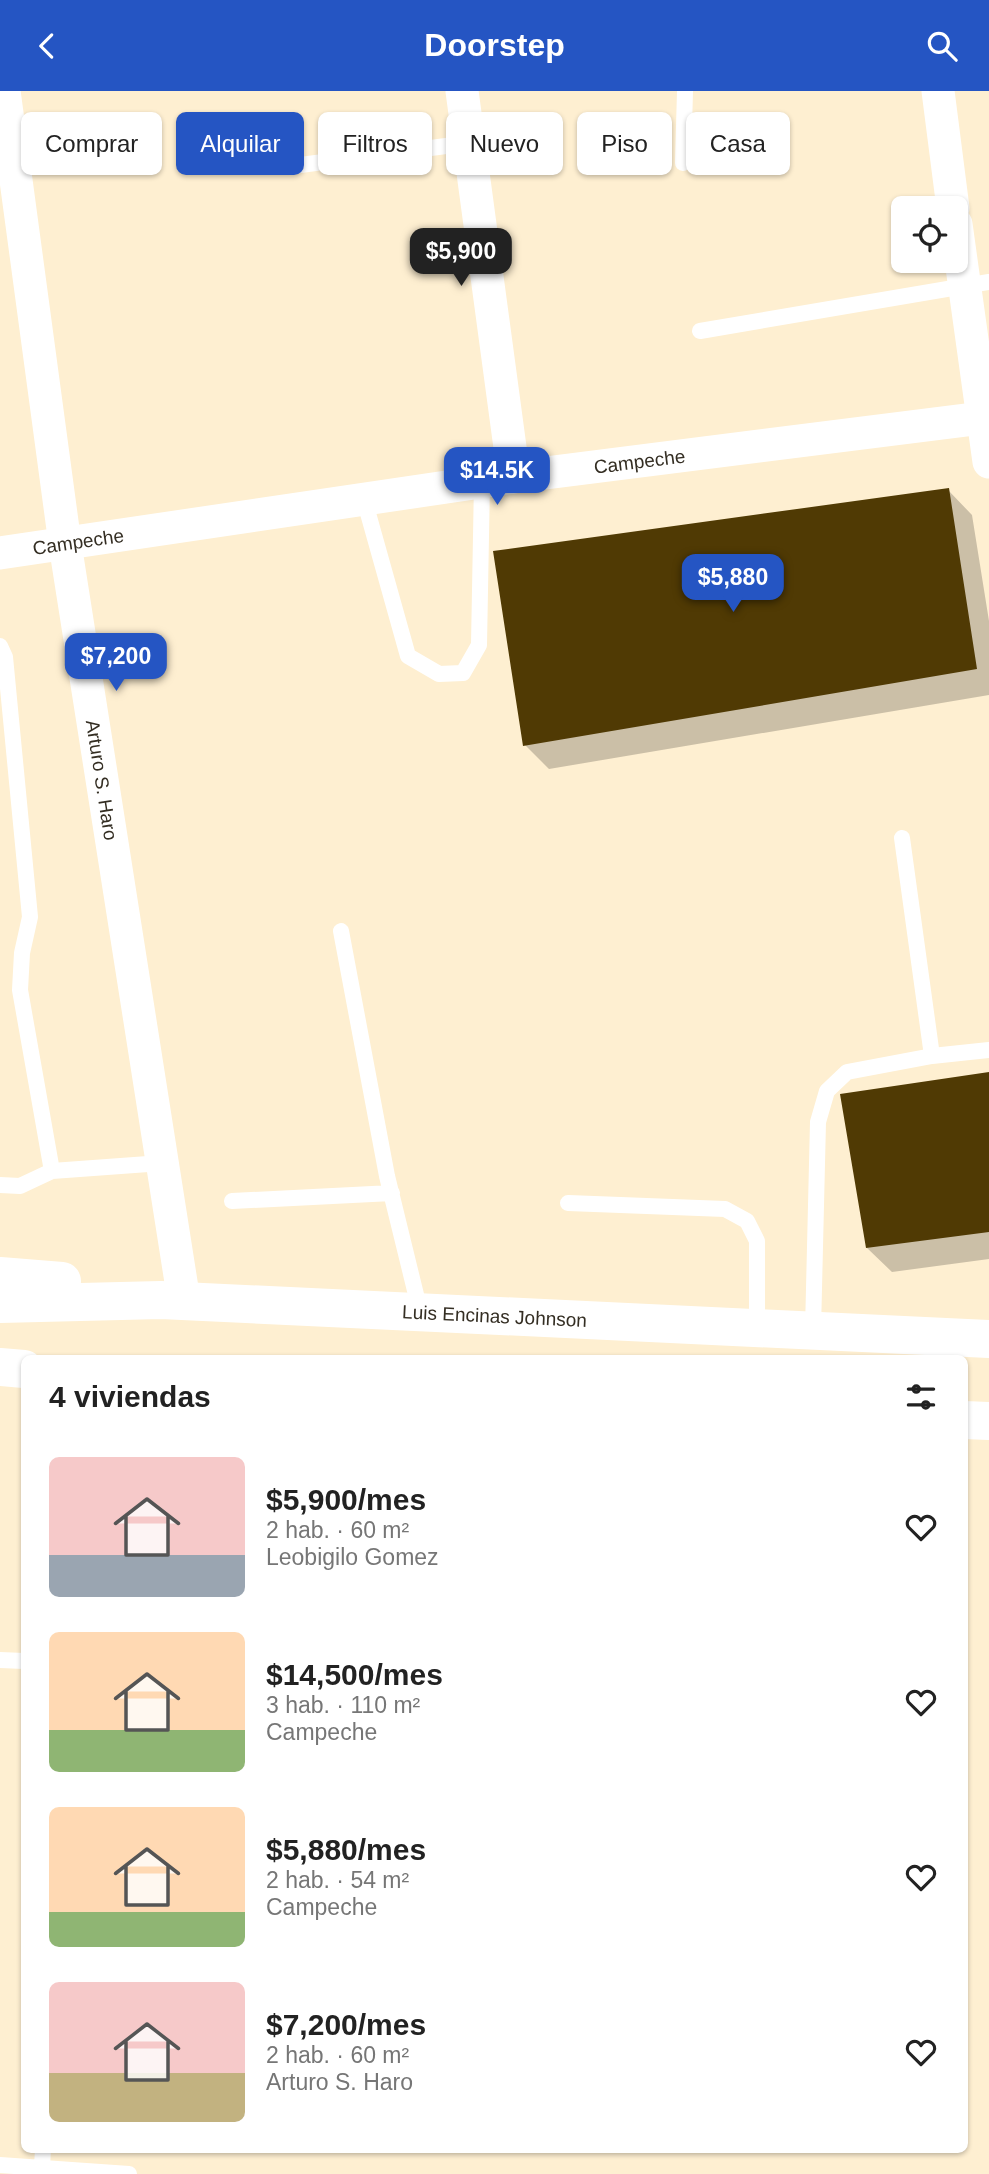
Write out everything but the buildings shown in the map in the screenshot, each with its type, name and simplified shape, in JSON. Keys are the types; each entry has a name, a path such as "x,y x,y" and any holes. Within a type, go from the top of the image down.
{"main road":[{"path":"0,1276 75,1282 172,1301"},
{"name":"Luis Encinas Johnson","path":"0,1304 172,1301 989,1339"},
{"path":"0,1367 21,1369"},
{"path":"968,1420 989,1421"}],"street":[{"name":"Arturo S. Haro","path":"5,91 65,544 162,1163 172,1301"},
{"path":"462,91 465,112"},
{"path":"938,91 951,196"},
{"path":"472,175 498,480"},
{"path":"968,259 976,283 989,462"},
{"name":"Campeche","path":"0,553 498,480 986,418"}],"lane":[{"path":"683,163 685,91"},
{"path":"304,165 446,146"},
{"path":"700,331 976,283"},
{"path":"363,499 408,656 439,674 463,673 480,645 498,480"},
{"path":"0,646 5,657 30,917 22,953 20,990 52,1171"},
{"path":"902,838 932,1056"},
{"path":"341,931 391,1193 420,1311"},
{"path":"813,1330 818,1122 827,1091 847,1072 932,1056 989,1050"},
{"path":"0,1185 20,1186 52,1171 162,1163"},
{"path":"232,1201 391,1193"},
{"path":"568,1203 725,1209 747,1221 757,1241 757,1327"},
{"path":"0,1660 21,1661"},
{"path":"42,2167 43,2153"},
{"path":"0,2165 129,2174"}]}
